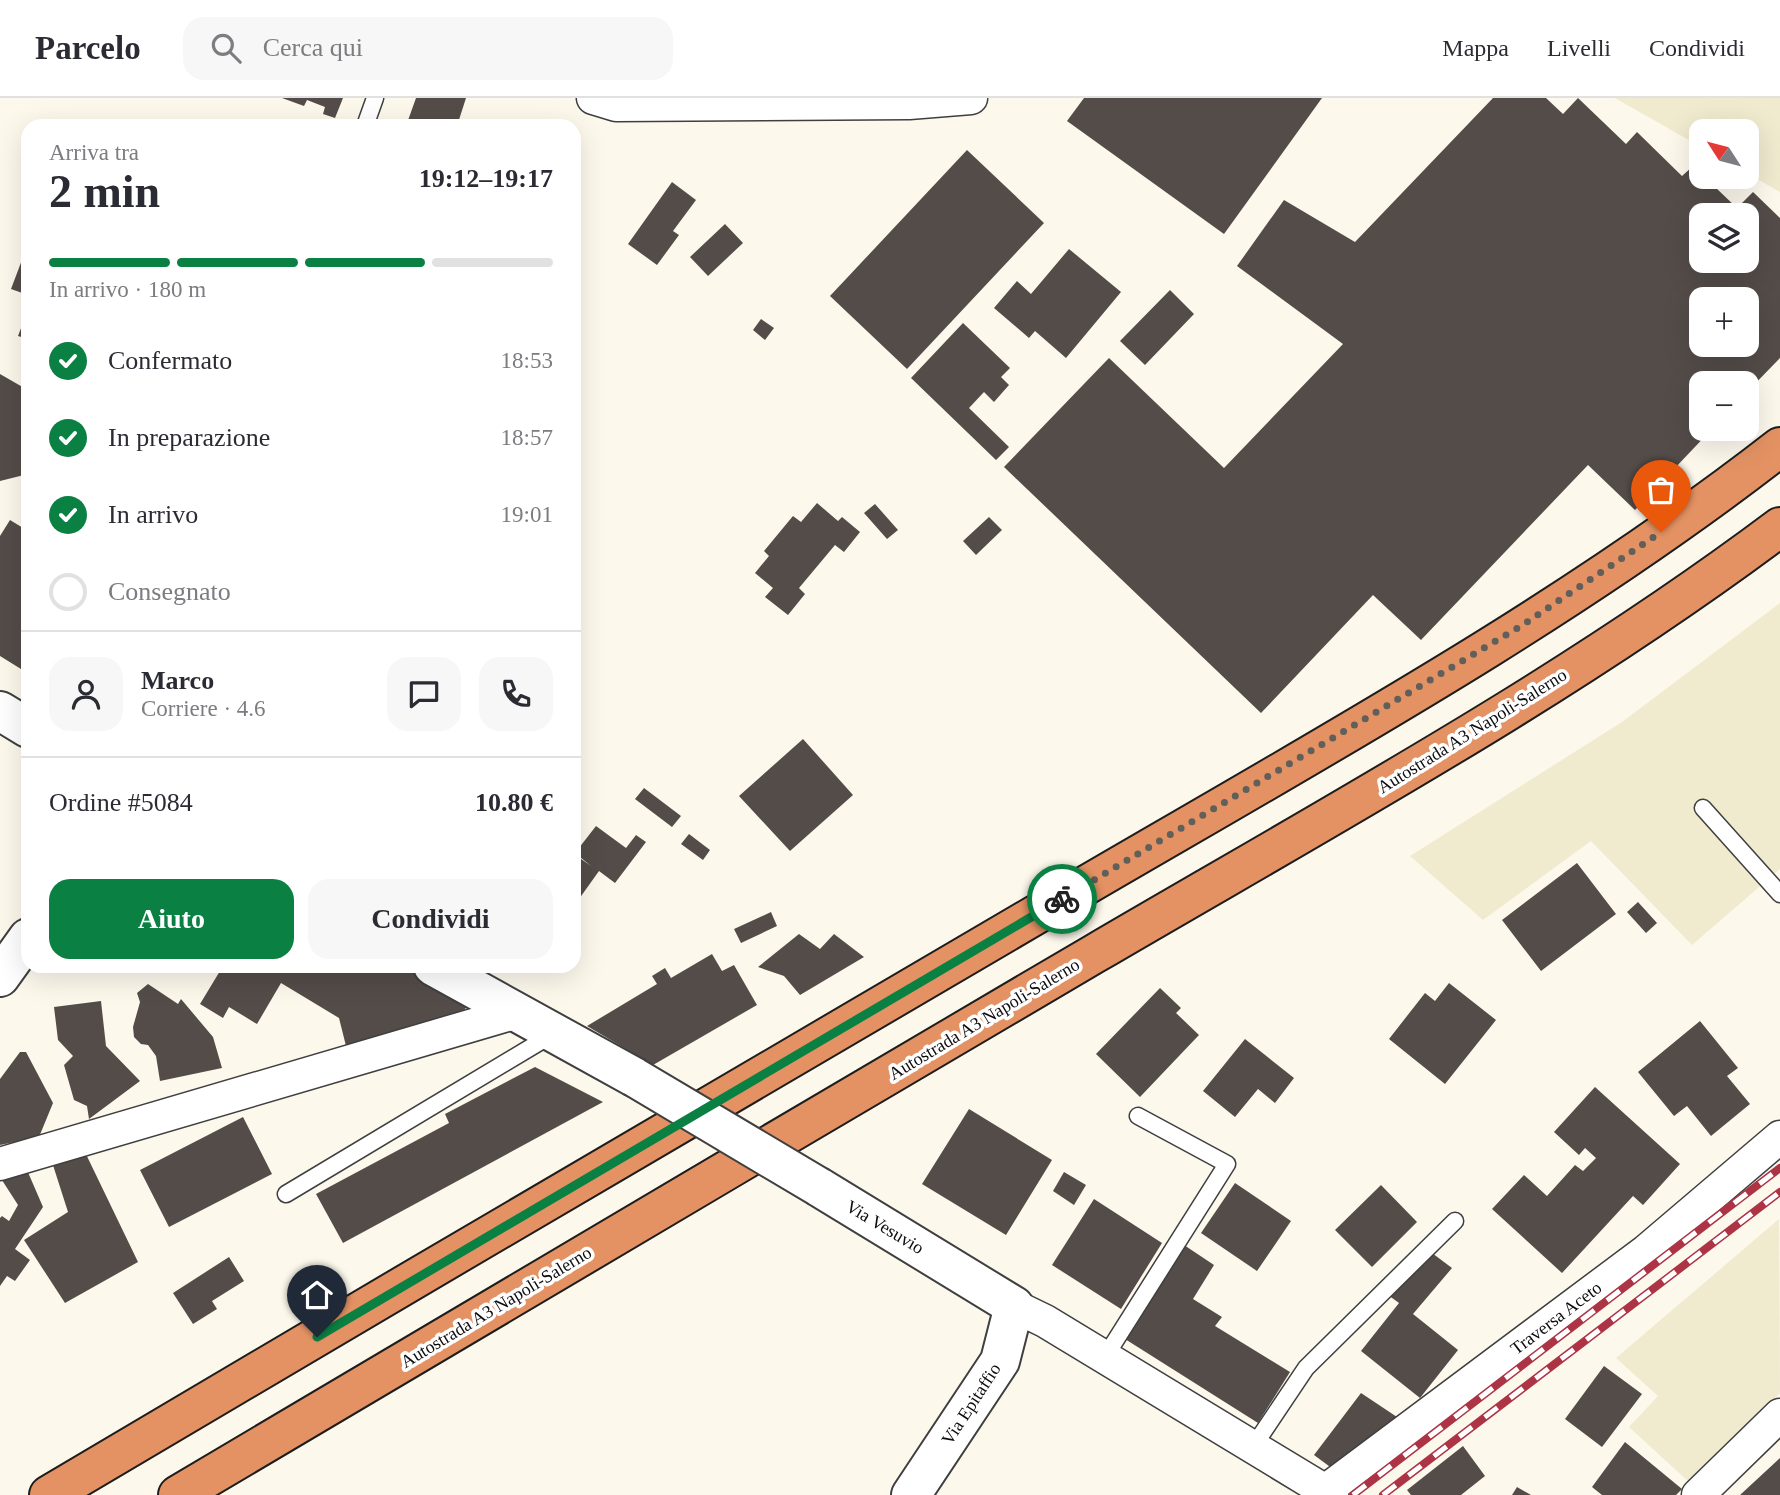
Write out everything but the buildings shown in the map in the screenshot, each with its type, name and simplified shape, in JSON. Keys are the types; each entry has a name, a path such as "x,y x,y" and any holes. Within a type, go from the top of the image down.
{"highway":[{"path":"49,1495 1296,762 1521,626 1639,548 1780,447"},
{"name":"Autostrada A3 Napoli-Salerno","path":"178,1495 1094,954 1440,754 1666,608 1780,527"}],"street":[{"path":"593,98 616,105 909,103 971,98"},
{"path":"0,711 21,724"},
{"path":"0,977 21,948"},
{"name":"Via Vesuvio","path":"445,973 634,1077 1329,1493"},
{"path":"0,1164 514,1013"},
{"name":"Traversa Aceto","path":"1329,1493 1646,1251 1780,1137"},
{"name":"Via Epitaffio","path":"911,1495 1000,1361 1014,1306"},
{"path":"1698,1495 1780,1415"}],"lane":[{"path":"368,119 375,98"},
{"path":"1703,808 1780,894"},
{"path":"286,1194 553,1034"},
{"path":"1105,1357 1227,1164 1138,1116"},
{"path":"1253,1447 1306,1368 1455,1221"}],"shaded area":[{"path":"1615,98 1780,98 1780,192 1759,180 1759,119 1689,119 1689,140"},
{"path":"1780,603 1780,869 1692,945 1591,841 1483,920 1410,856 1622,722"},
{"path":"1779,1219 1780,1393 1690,1483 1629,1427 1658,1396 1616,1358"}],"railway":[{"path":"1353,1495 1780,1168"},
{"path":"1383,1495 1780,1192"}],"way so far":[{"path":"1062,899 1521,626 1661,532"}],"route":[{"path":"317,1337 1062,899"}]}
